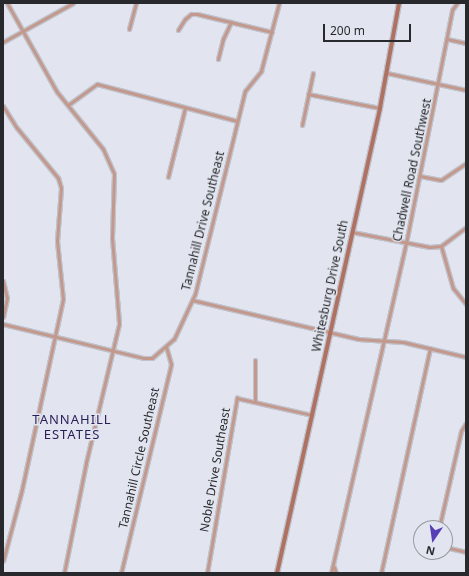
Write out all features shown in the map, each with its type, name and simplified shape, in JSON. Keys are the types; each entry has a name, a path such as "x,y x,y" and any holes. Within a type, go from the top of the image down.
{"main road":[{"name":"Whitesburg Drive South","path":"277,573 380,108 399,3"}],"street":[{"path":"7,3 21,31 57,92 103,149 114,174 112,238 119,324 64,573"},
{"path":"3,42 73,3"},
{"path":"129,29 136,3"},
{"name":"Tannahill Drive Southeast","path":"3,324 112,351 152,358 174,339 192,300 245,91 261,72 279,3"},
{"name":"Chadwell Road Southwest","path":"334,573 334,567 406,244 439,83 452,10 457,3"},
{"path":"178,30 191,14 272,32"},
{"path":"218,59 223,39 231,22"},
{"path":"447,39 466,43"},
{"path":"302,125 312,73"},
{"path":"387,73 466,90"},
{"path":"68,105 97,84 237,121"},
{"path":"308,94 380,108"},
{"path":"3,106 17,128 58,178 61,188 57,241 63,299 56,337 3,561"},
{"path":"168,177 185,108"},
{"path":"420,176 441,180 466,163"},
{"path":"352,232 406,244 441,246 466,227"},
{"path":"441,246 452,288 466,304"},
{"path":"3,281 7,298 3,317"},
{"path":"192,300 330,333 364,340 385,341 430,348 466,357"},
{"name":"Tannahill Circle Southeast","path":"121,573 171,364 166,347"},
{"path":"381,573 430,348"},
{"path":"255,402 256,360"},
{"name":"Noble Drive Southeast","path":"207,573 237,398 312,415"},
{"path":"441,520 461,431 466,423"},
{"path":"453,548 466,552"}],"district":[{"name":"TANNAHILL ESTATES","path":"72,428"}]}
